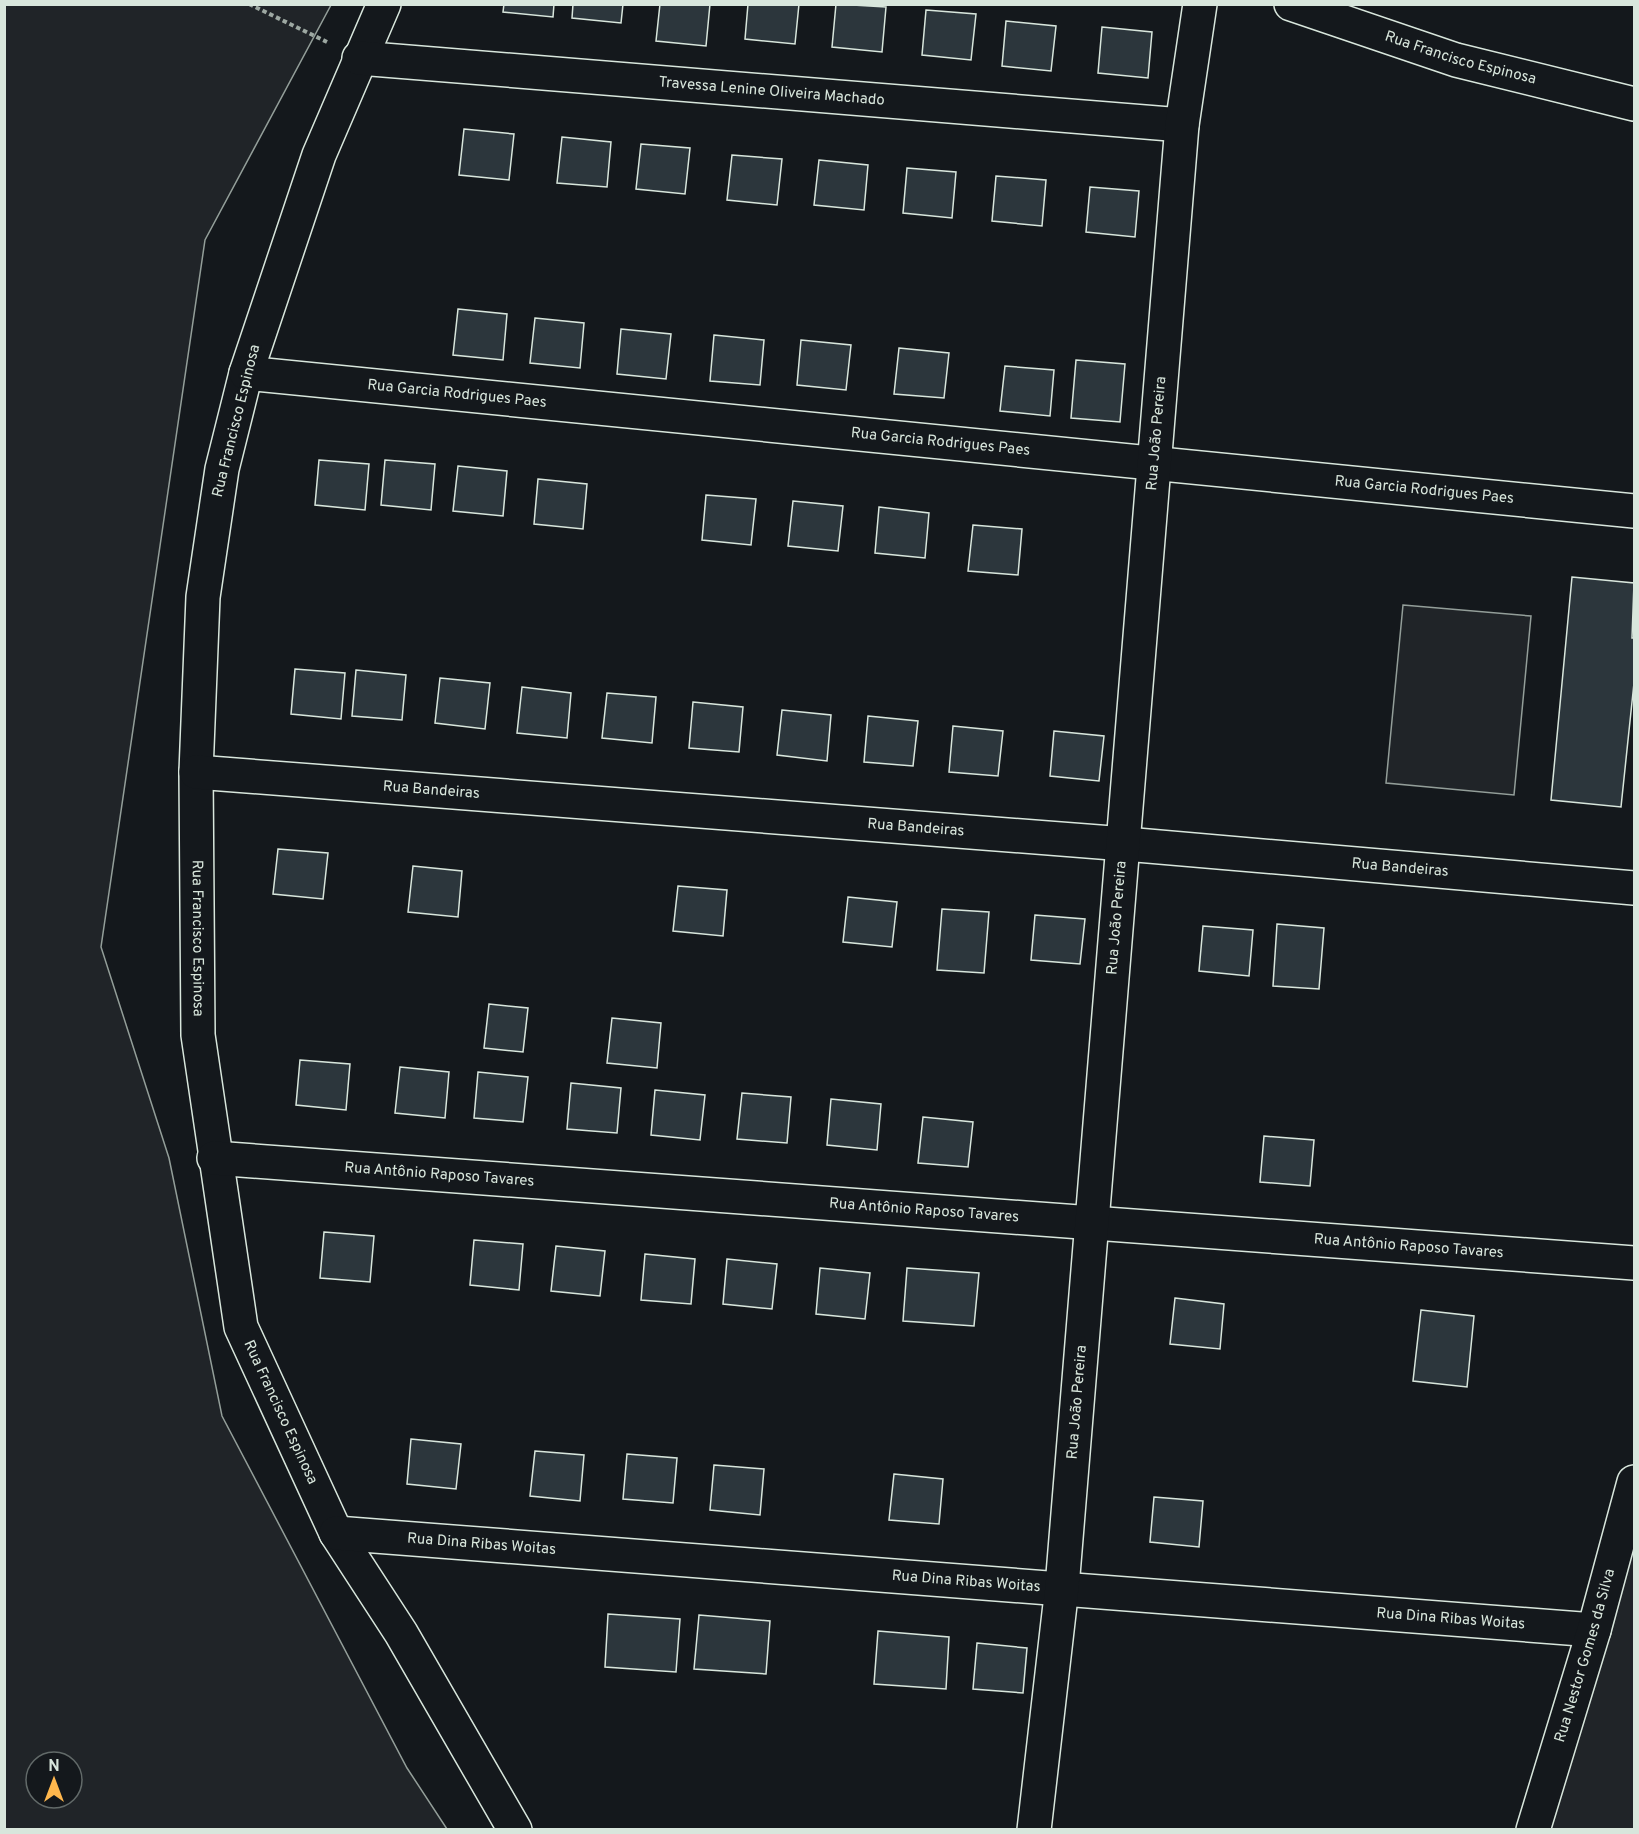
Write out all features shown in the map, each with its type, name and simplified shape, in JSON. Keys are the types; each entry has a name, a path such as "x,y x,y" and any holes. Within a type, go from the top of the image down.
{"street":[{"name":"Rua Francisco Espinosa","path":"384,4 359,57 319,155 246,374 222,469 203,597 196,772 198,1035 214,1158 241,1327 336,1533 401,1633 515,1830"},
{"name":"Rua João Pereira","path":"1034,1830 1062,1587 1091,1221 1125,844 1182,125 1200,4"},
{"name":"Rua Francisco Espinosa","path":"1291,4 1456,60 1635,104"},
{"name":"Travessa Lenine Oliveira Machado","path":"359,57 1182,125"},
{"name":"Rua Garcia Rodrigues Paes","path":"246,374 1635,511"},
{"name":"Rua Bandeiras","path":"196,772 1125,844 1635,888"},
{"name":"Rua Antônio Raposo Tavares","path":"214,1158 1635,1263"},
{"name":"Rua Nestor Gomes da Silva","path":"1533,1830 1594,1630 1635,1482"},
{"name":"Rua Dina Ribas Woitas","path":"336,1533 1062,1587 1594,1630"}],"path":[{"path":"249,4 359,57"}],"shaded area":[{"path":"5,4 331,5 205,240 101,947 169,1158 222,1416 407,1768 447,1829 5,1829"},
{"path":"1403,605 1531,616 1514,795 1386,783"},
{"path":"1634,1529 1634,1829 1550,1829"}],"building":[{"path":"504,4 554,4 553,17 503,12"},
{"path":"573,4 623,4 621,23 572,18"},
{"path":"660,4 710,4 706,46 656,41"},
{"path":"748,4 799,4 795,44 745,39"},
{"path":"836,4 886,7 882,52 832,47"},
{"path":"926,10 976,14 971,60 922,55"},
{"path":"1006,21 1056,26 1051,71 1002,66"},
{"path":"1102,27 1152,32 1148,78 1098,73"},
{"path":"464,129 514,134 509,180 459,175"},
{"path":"562,137 611,142 607,187 557,183"},
{"path":"641,144 690,148 685,194 636,189"},
{"path":"732,155 782,159 777,205 727,200"},
{"path":"819,160 868,165 864,210 814,205"},
{"path":"907,168 956,172 952,218 903,213"},
{"path":"996,176 1046,180 1042,226 992,221"},
{"path":"1090,187 1139,191 1135,237 1086,232"},
{"path":"458,309 507,314 503,360 453,355"},
{"path":"535,318 584,323 580,368 530,363"},
{"path":"621,329 671,334 666,379 617,374"},
{"path":"714,335 764,340 760,385 710,381"},
{"path":"801,340 851,345 846,390 797,385"},
{"path":"899,348 949,353 944,398 894,394"},
{"path":"1076,360 1125,364 1120,422 1071,418"},
{"path":"1005,366 1054,370 1050,416 1000,411"},
{"path":"319,460 369,464 365,510 315,505"},
{"path":"385,460 435,464 431,510 381,505"},
{"path":"458,466 507,471 503,516 453,511"},
{"path":"538,479 587,484 583,529 534,524"},
{"path":"706,495 756,499 751,545 702,540"},
{"path":"793,501 843,506 838,551 788,546"},
{"path":"879,507 929,513 925,558 875,553"},
{"path":"973,525 1022,529 1018,575 968,571"},
{"path":"1572,577 1634,583 1632,638 1634,638 1634,683 1621,807 1551,800"},
{"path":"295,669 345,673 341,719 291,714"},
{"path":"356,670 406,675 402,720 352,716"},
{"path":"440,678 490,683 485,729 435,723"},
{"path":"522,687 571,693 567,738 517,733"},
{"path":"607,693 656,697 652,743 602,738"},
{"path":"693,702 743,707 739,752 689,748"},
{"path":"782,710 831,715 827,761 777,755"},
{"path":"868,716 918,721 913,766 864,762"},
{"path":"953,726 1003,731 998,776 949,772"},
{"path":"1054,731 1104,736 1099,781 1050,776"},
{"path":"278,849 328,853 323,899 273,894"},
{"path":"413,866 462,871 458,917 408,912"},
{"path":"678,886 727,890 723,936 673,931"},
{"path":"848,897 897,902 892,947 843,942"},
{"path":"942,909 989,912 984,973 937,970"},
{"path":"1035,915 1085,919 1080,964 1031,960"},
{"path":"1277,924 1324,928 1319,989 1273,986"},
{"path":"1203,926 1253,930 1249,976 1199,971"},
{"path":"489,1004 528,1008 523,1052 484,1048"},
{"path":"612,1018 661,1023 657,1068 607,1063"},
{"path":"300,1060 350,1064 346,1110 296,1105"},
{"path":"400,1067 449,1072 445,1118 395,1113"},
{"path":"478,1072 528,1077 523,1122 474,1118"},
{"path":"571,1083 621,1088 617,1133 567,1129"},
{"path":"655,1090 705,1095 700,1140 651,1135"},
{"path":"742,1093 791,1097 787,1143 737,1139"},
{"path":"831,1099 881,1104 877,1150 827,1145"},
{"path":"923,1117 973,1122 968,1167 918,1163"},
{"path":"1264,1136 1314,1140 1310,1186 1260,1182"},
{"path":"324,1232 374,1236 370,1282 320,1278"},
{"path":"474,1240 523,1244 519,1290 470,1285"},
{"path":"556,1246 605,1251 600,1296 551,1291"},
{"path":"645,1254 695,1259 691,1304 641,1300"},
{"path":"727,1259 777,1264 772,1309 723,1304"},
{"path":"820,1268 870,1273 865,1319 816,1314"},
{"path":"907,1268 979,1273 974,1326 903,1321"},
{"path":"1175,1298 1224,1304 1220,1349 1170,1344"},
{"path":"1421,1310 1474,1316 1467,1387 1413,1381"},
{"path":"411,1439 461,1444 456,1489 407,1484"},
{"path":"535,1451 584,1455 580,1501 530,1496"},
{"path":"627,1454 677,1458 673,1503 623,1499"},
{"path":"714,1465 764,1469 760,1515 710,1510"},
{"path":"894,1474 943,1479 939,1524 889,1520"},
{"path":"1154,1497 1203,1501 1199,1547 1150,1542"},
{"path":"608,1614 680,1619 676,1672 605,1667"},
{"path":"699,1615 770,1621 766,1674 694,1669"},
{"path":"878,1631 949,1637 946,1689 874,1684"},
{"path":"977,1643 1027,1648 1023,1693 973,1689"}]}
